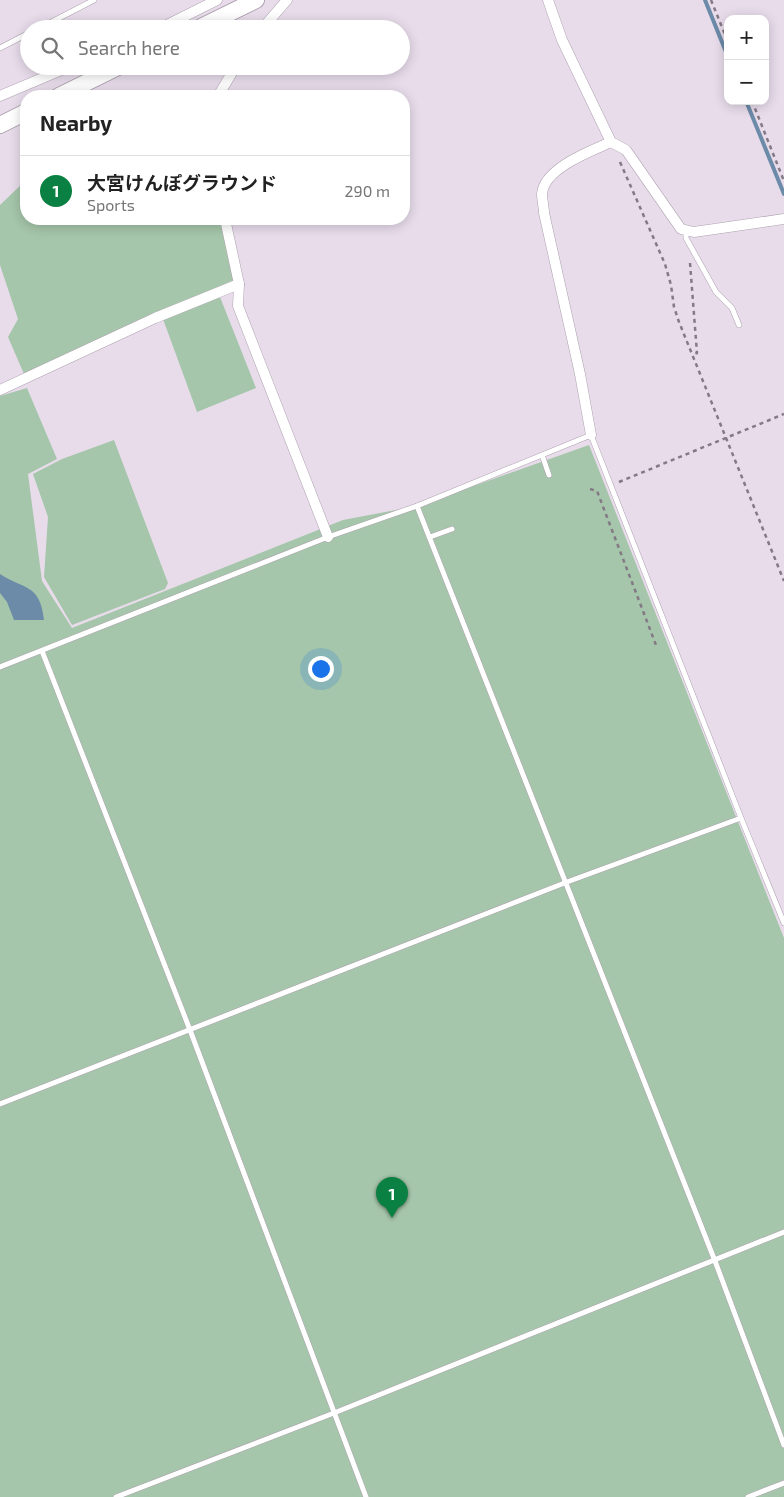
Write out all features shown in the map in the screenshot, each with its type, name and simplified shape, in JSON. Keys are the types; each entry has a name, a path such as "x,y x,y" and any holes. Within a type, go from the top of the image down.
{"main road":[{"path":"215,20 256,0"},
{"path":"71,90 102,75"},
{"path":"0,125 20,115"}],"street":[{"path":"177,20 217,0"},
{"path":"270,20 287,0"},
{"path":"548,0 562,40 611,142 626,150 681,229 694,232 784,219"},
{"path":"0,96 50,75"},
{"path":"222,90 231,75"},
{"path":"591,435 580,374 544,213 542,193 547,182 556,171 583,155 611,142"},
{"path":"226,225 239,284 238,306 328,538"},
{"path":"0,390 155,318 239,284"}],"lane":[{"path":"55,20 94,0"},
{"path":"0,48 20,38"},
{"path":"686,231 686,238 693,251 716,292 732,308 738,325"},
{"path":"0,668 328,538 417,506 591,435 784,923"},
{"path":"542,455 549,475"},
{"path":"417,506 716,1261 784,1445"},
{"path":"430,538 452,529"},
{"path":"42,651 190,1030 366,1497"},
{"path":"0,1104 567,882 741,818"},
{"path":"116,1497 334,1413 716,1261 784,1232"},
{"path":"748,1497 784,1483"}],"path":[{"path":"711,0 724,32"},
{"path":"754,105 784,180"},
{"path":"611,142 665,264 674,308 784,581"},
{"path":"692,355 697,353 689,253 693,251"},
{"path":"611,485 784,414"},
{"path":"590,490 597,491 656,645"}],"green space":[{"path":"20,186 20,225 221,225 234,280 24,374 8,337 18,319 0,265 0,205"},
{"path":"220,297 256,388 197,412 163,319"},
{"path":"27,388 57,459 28,474 42,581 72,628 343,520 417,506 589,445 784,938 784,1497 0,1497 0,396"},
{"path":"114,440 168,583 165,589 72,625 44,577 48,517 33,474 62,459"}],"water":[{"path":"0,574 35,593 42,608 44,620 14,620 7,602 0,593"}],"waterway":[{"path":"705,0 724,47"},
{"path":"748,105 784,194"}],"place":[{"name":"大宮けんぽグラウンド","path":"392,1218"}]}
